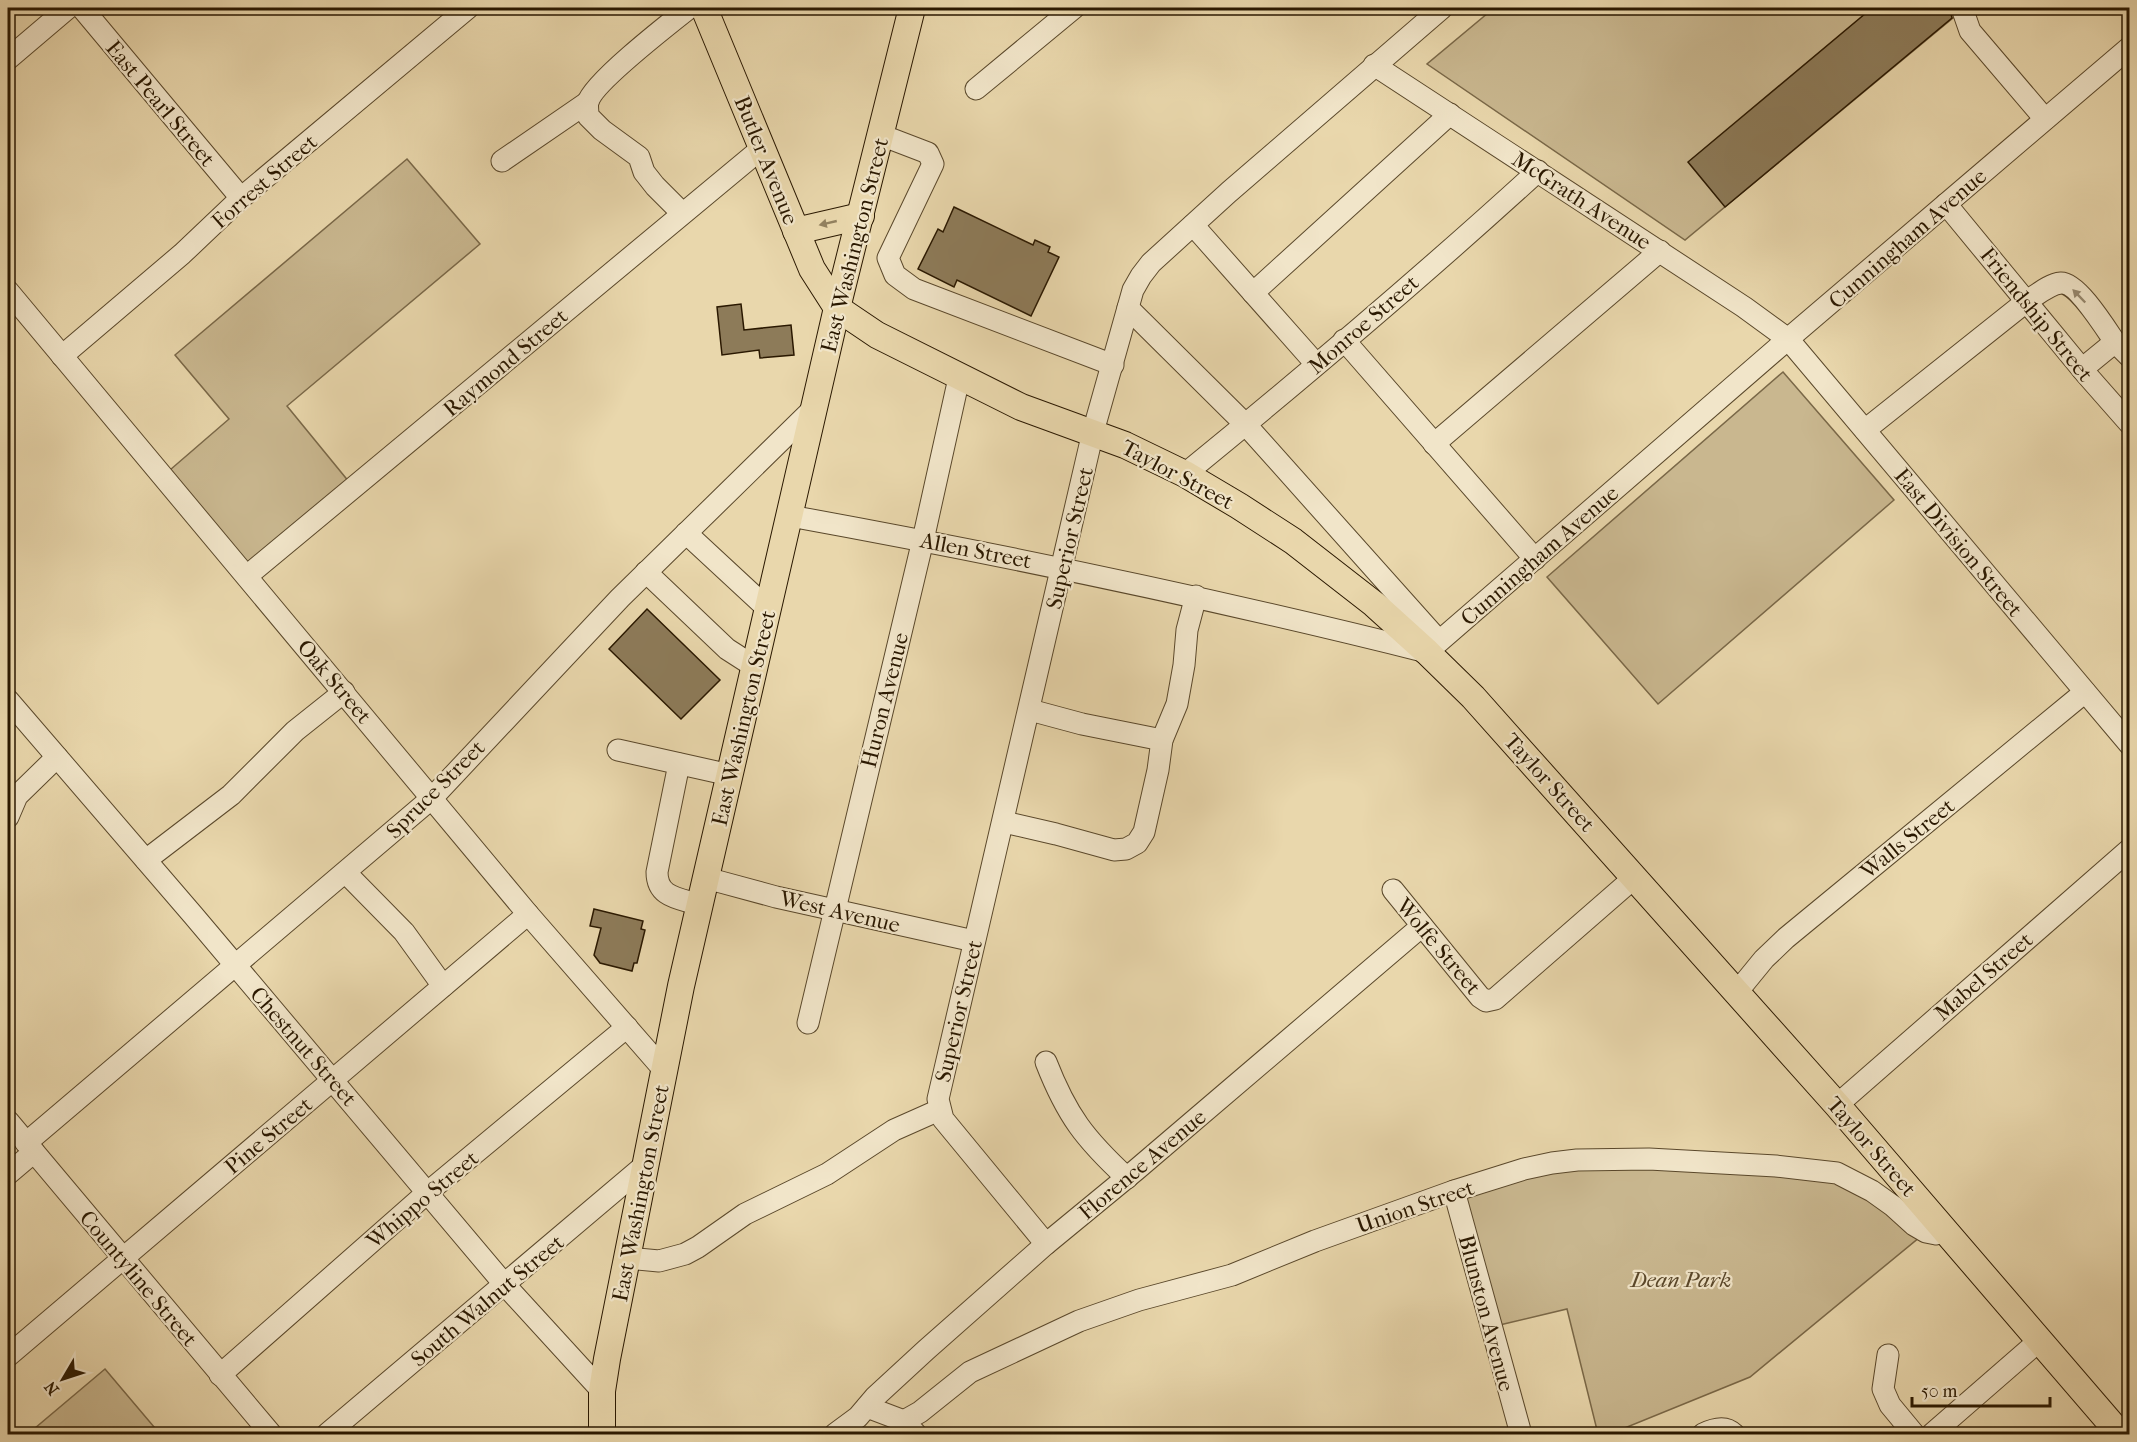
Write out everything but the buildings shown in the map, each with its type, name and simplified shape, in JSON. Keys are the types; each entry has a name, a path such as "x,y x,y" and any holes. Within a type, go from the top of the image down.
{"main road":[{"name":"Butler Avenue","path":"704,8 812,269 837,308"},
{"name":"East Washington Street","path":"602,1434 602,1391 664,1070 700,904 837,308 912,8"},
{"path":"796,231 861,216"},
{"name":"Taylor Street","path":"837,308 877,335 959,378 1021,407 1125,445 1185,474 1293,541 1433,646 1473,697 1837,1105 2120,1434"}],"street":[{"path":"8,59 69,8"},
{"name":"East Pearl Street","path":"82,8 241,198"},
{"name":"Forrest Street","path":"62,356 182,254 241,198 468,8"},
{"path":"502,161 588,102 595,91 615,71 689,8"},
{"path":"976,88 1074,8"},
{"name":"Superior Street","path":"1046,1244 943,1119 938,1099 1093,432 1133,290 1151,263 1192,225 1442,8"},
{"path":"1962,8 1970,31 2045,119"},
{"name":"Cunningham Avenue","path":"1433,646 2130,47"},
{"name":"McGrath Avenue","path":"1374,65 1660,251 1788,339"},
{"path":"588,102 588,116 602,130 639,157 644,172 682,213"},
{"path":"1253,293 1450,114"},
{"path":"882,135 928,153 933,164 888,258 895,275 914,289 1113,365"},
{"name":"Raymond Street","path":"247,576 762,148"},
{"name":"Monroe Street","path":"1185,474 1246,425 1538,171"},
{"name":"Friendship Street","path":"1946,204 2130,424"},
{"path":"1192,225 1316,364"},
{"path":"1434,444 1660,251"},
{"path":"1865,430 2027,301 2057,284 2068,285 2079,294 2115,342 2130,357"},
{"name":"Oak Street","path":"8,291 528,914 664,1070"},
{"name":"Taylor Street","path":"1128,308 1246,425 1433,646"},
{"name":"East Division Street","path":"1788,339 2130,745"},
{"path":"1344,340 1535,559"},
{"path":"2082,369 2115,342"},
{"name":"Huron Avenue","path":"808,1023 923,540 959,378"},
{"name":"Spruce Street","path":"8,1174 30,1148 234,966 432,798 646,572 816,406"},
{"name":"Allen Street","path":"790,516 1063,567 1196,596"},
{"path":"686,533 768,609"},
{"path":"646,572 727,649 755,667"},
{"path":"1004,822 1114,850 1126,849 1137,843 1144,832 1158,770 1162,740 1177,704 1187,630 1196,596 1433,646"},
{"path":"146,860 231,795 296,731 344,692"},
{"name":"Walls Street","path":"1737,992 1764,959 1794,931 2085,692"},
{"name":"Chestnut Street","path":"8,700 505,1285 602,1391"},
{"path":"1030,710 1083,724 1162,740"},
{"path":"618,750 730,775"},
{"path":"8,817 17,796 57,757"},
{"path":"679,764 657,872 657,884 663,892 700,904"},
{"name":"Mabel Street","path":"1837,1105 2130,849"},
{"path":"346,873 404,932 443,986"},
{"name":"West Avenue","path":"706,878 776,897 974,941"},
{"name":"Wolfe Street","path":"1393,890 1480,997 1486,1001 1496,999 1635,878"},
{"name":"Pine Street","path":"8,1356 528,914"},
{"name":"Florence Avenue","path":"867,1407 926,1350 1046,1244 1127,1178 1422,926"},
{"name":"Whippo Street","path":"220,1374 428,1192 627,1027"},
{"path":"1046,1062 1068,1113 1098,1150 1127,1178"},
{"name":"Superior Street","path":"627,1258 651,1261 670,1259 698,1248 745,1214 827,1174 894,1130 939,1110"},
{"name":"Countyline Street","path":"8,1121 271,1434"},
{"name":"Union Street","path":"910,1428 920,1412 970,1372 1079,1321 1139,1300 1232,1275 1315,1241 1454,1191 1524,1169 1577,1160 1640,1159 1776,1166 1837,1173 1872,1191 1926,1232 1936,1234 1947,1232"},
{"name":"South Walnut Street","path":"327,1434 645,1165"},
{"name":"Blunston Avenue","path":"1454,1191 1521,1434"},
{"path":"1932,1434 2040,1340"},
{"path":"1888,1355 1884,1389 1890,1405 1914,1434"},
{"path":"835,1434 867,1407 910,1428"},
{"path":"1703,1434 1717,1428 1734,1434"}],"green space":[{"path":"1494,8 1965,8 1685,240 1427,64"},
{"path":"407,159 480,244 287,406 354,488 247,576 163,476 229,419 175,355"},
{"path":"1783,372 1894,500 1658,704 1547,577"},
{"name":"Dean Park","path":"1552,1163 1824,1171 1926,1232 1750,1377 1610,1434 1598,1434 1567,1309 1491,1327 1454,1191"},
{"path":"105,1369 160,1434 28,1434"}]}
